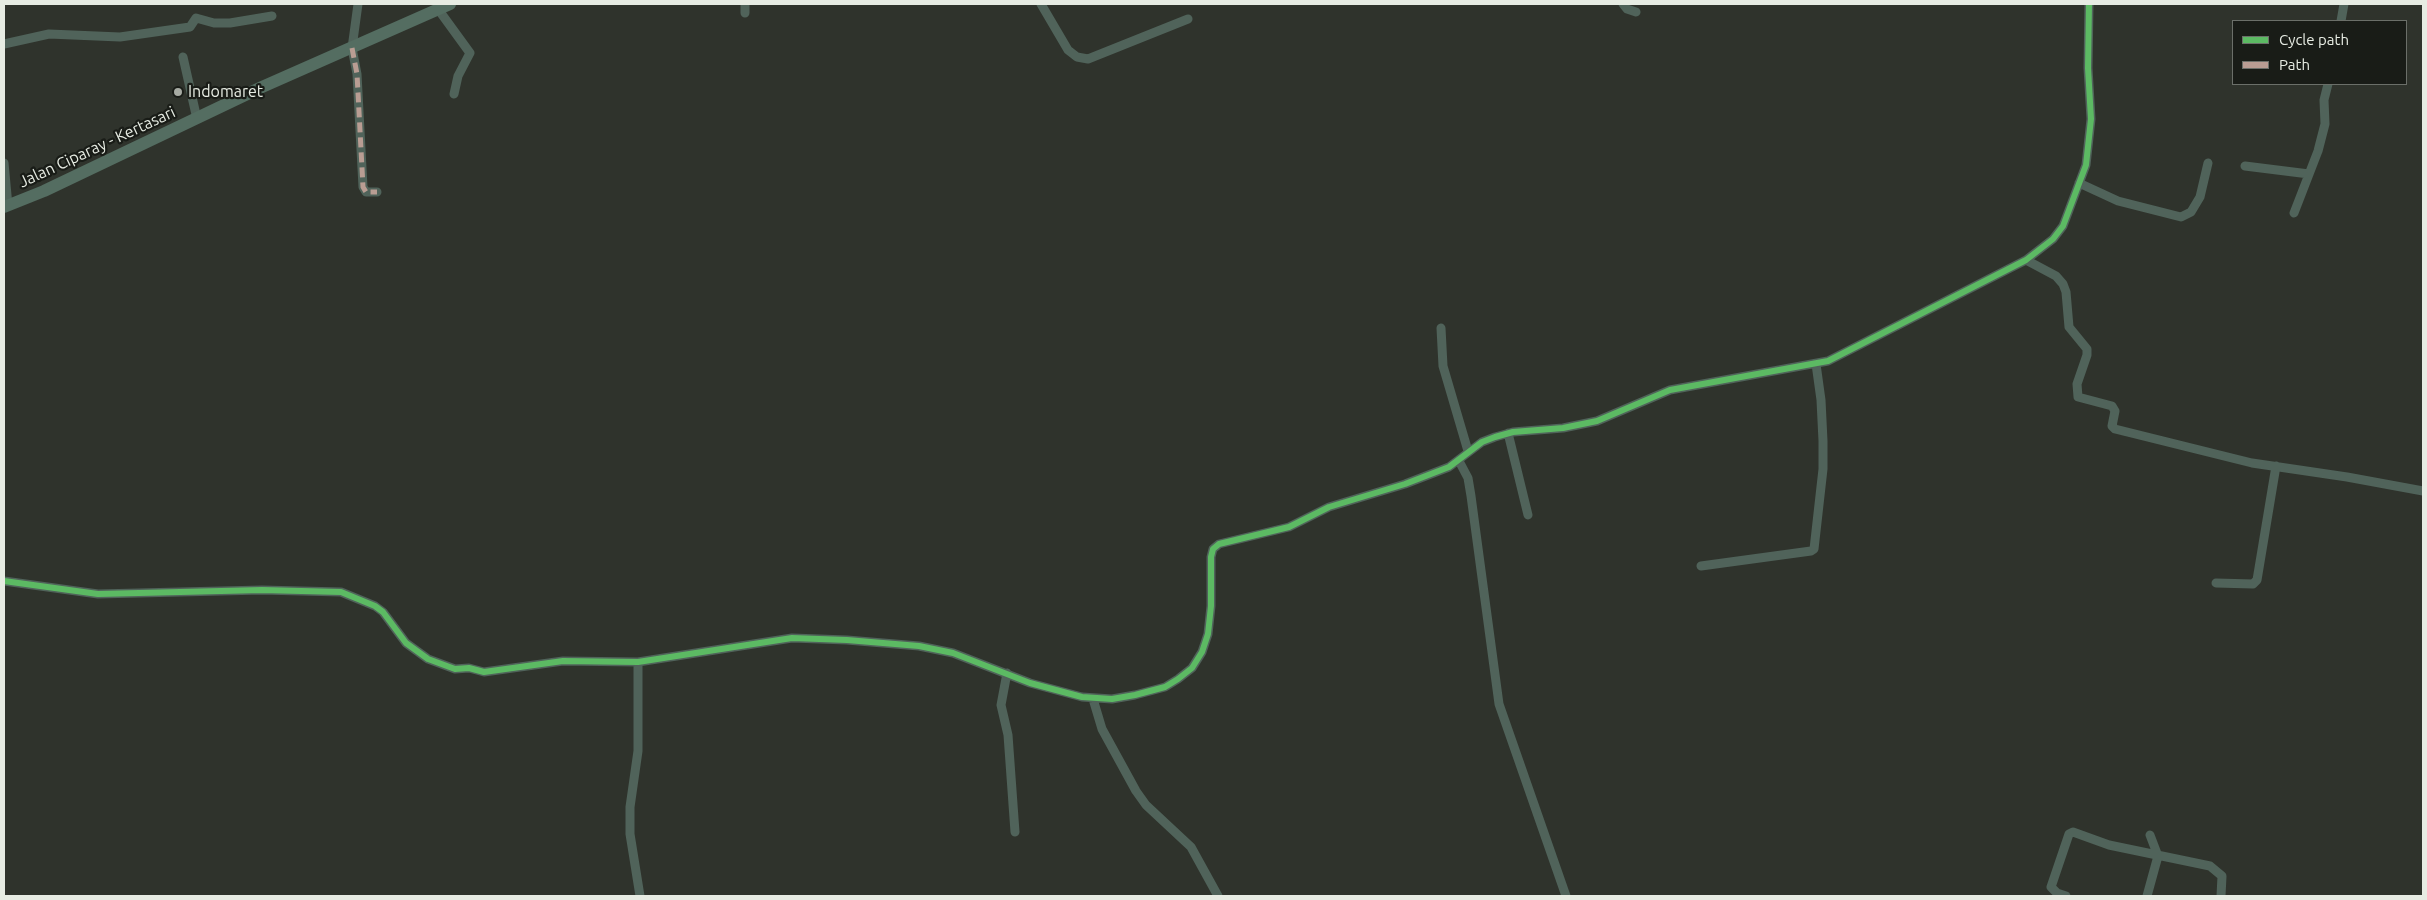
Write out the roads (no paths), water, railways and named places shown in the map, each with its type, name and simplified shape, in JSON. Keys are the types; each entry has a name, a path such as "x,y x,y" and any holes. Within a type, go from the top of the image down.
{"main road":[{"name":"Jalan Ciparay - Kertasari","path":"6,207 262,87 444,6"}],"street":[{"path":"358,4 352,48 356,74 363,187 366,192 377,192"},
{"path":"1041,4 1068,50 1076,57 1088,59 1188,19"},
{"path":"1623,4 1627,9 1636,12"},
{"path":"4,581 98,594 262,590 341,592 375,606 384,612 406,642 428,659 455,669 469,668 484,672 563,661 638,662 792,638 919,646 953,653 1007,673 1030,684 1093,699 1112,700 1165,687 1192,668 1202,652 1208,634 1211,606 1210,557 1219,544 1289,527 1330,507 1405,484 1459,460 1468,451 1482,442 1508,433 1563,428 1597,421 1670,390 1816,364 1840,357 1931,307 2026,260 2053,240 2063,226 2079,183 2090,141 2089,4"},
{"path":"2341,20 2344,4"},
{"path":"444,6 470,53 458,76 454,94"},
{"path":"4,44 49,34 120,37 190,27 196,18 223,23 272,16"},
{"path":"183,57 197,119"},
{"path":"2294,212 2309,174 2325,124 2324,100 2328,85"},
{"path":"4,163 6,207"},
{"path":"2079,183 2118,201 2180,217 2191,212 2200,197 2208,163"},
{"path":"2245,166 2309,174"},
{"path":"2026,260 2056,276 2063,284 2066,292 2069,328 2087,349 2087,356 2078,384 2078,397 2112,406 2115,411 2112,424 2114,428 2196,450 2276,466 2423,491"},
{"path":"1441,328 1443,366 1468,451"},
{"path":"1701,566 1811,551 1814,549 1823,460 1821,400 1816,364"},
{"path":"1508,433 1528,515"},
{"path":"1459,460 1468,478 1472,502 1499,704 1566,896"},
{"path":"2216,583 2253,584 2256,582 2276,466"},
{"path":"638,662 638,751 630,808 630,834 640,896"},
{"path":"1007,673 1001,705 1008,735 1015,832"},
{"path":"1093,699 1102,729 1136,791 1146,805 1191,847 1218,896"},
{"path":"2066,896 2057,893 2051,887 2069,834 2073,832 2109,845 2210,866 2222,876 2221,896"},
{"path":"2147,896 2158,856 2150,836"}],"place":[{"name":"Indomaret","path":"178,92"}]}
